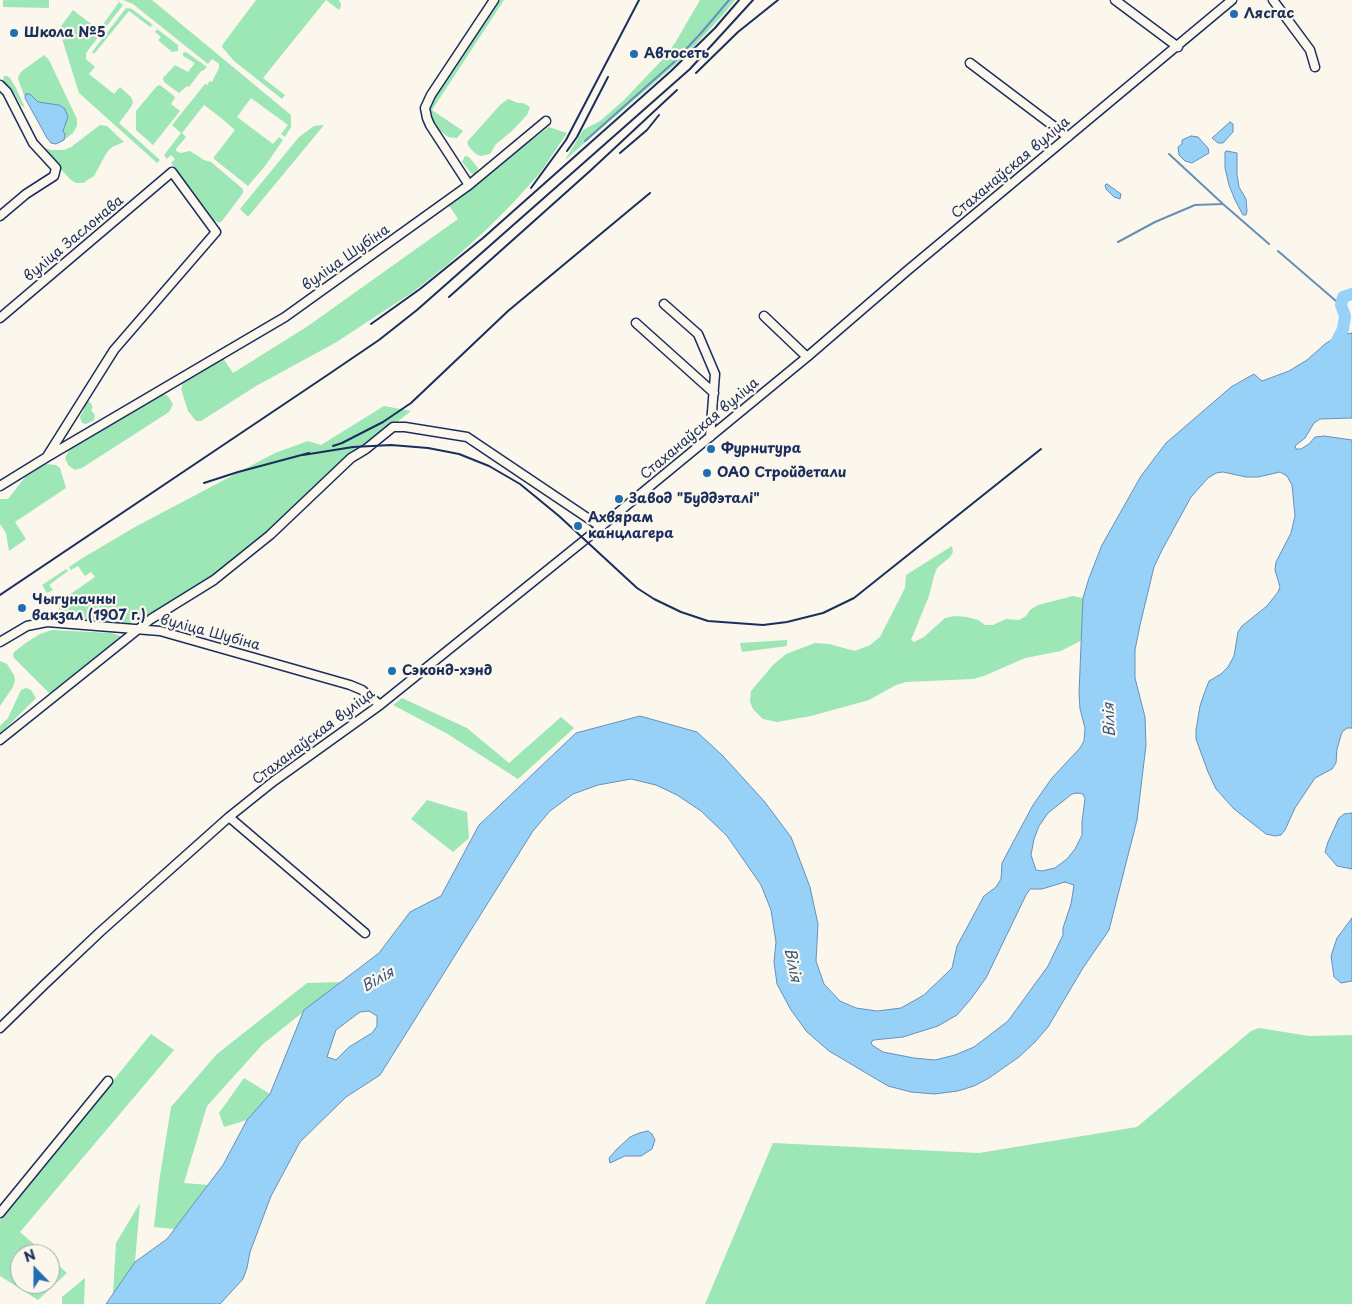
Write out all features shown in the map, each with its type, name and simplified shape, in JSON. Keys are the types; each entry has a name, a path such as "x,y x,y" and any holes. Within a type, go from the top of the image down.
{"street":[{"path":"469,185 430,125 425,108 494,0"},
{"path":"1114,0 1178,47"},
{"name":"Стаханаўская вуліца","path":"0,1028 100,932 229,817 274,780 380,705 601,527 807,357 908,270 1178,47 1232,0"},
{"path":"1273,0 1310,50 1315,67"},
{"path":"970,63 1068,137"},
{"path":"0,85 7,92 19,113 33,143 56,168 54,176 26,194 0,216"},
{"name":"вуліца Шубіна","path":"0,486 284,317 469,185 546,121"},
{"name":"вуліца Заслонава","path":"0,318 172,172 216,232"},
{"name":"вуліца Шубіна","path":"47,457 114,350 216,232"},
{"path":"664,304 698,334 715,374 710,437"},
{"path":"764,316 807,357"},
{"path":"636,324 714,393"},
{"path":"0,740 151,619 214,580 270,535 351,458 396,426 468,437 601,527"},
{"name":"вуліца Шубіна","path":"0,642 27,626 46,622 163,632 350,684 362,690 380,705"},
{"path":"229,817 365,934"},
{"path":"1,1208 108,1081"}],"green space":[{"path":"3,0 49,0 49,8 3,7"},
{"path":"123,0 152,0 291,115 291,127 285,137 281,134 288,125 251,98 237,117 273,144 279,137 283,140 248,186 214,159 235,130 220,117 204,105 182,133 186,137 176,151 181,153 190,151 211,162 243,189 243,193 219,223 214,220 171,163 175,159 171,155 167,159 164,155 181,133 172,125 205,84 207,85 210,81 212,82 219,64 212,59 208,64 133,4"},
{"path":"256,0 326,0 263,78 285,95 282,99 234,61 222,47"},
{"path":"326,0 339,0 341,6 339,10"},
{"path":"498,0 504,0 432,110 463,131 457,138 448,137 439,130 432,118 429,108 431,102"},
{"path":"700,0 735,0 685,56 565,160 583,130 600,121 624,100 662,60 675,43"},
{"path":"119,2 123,5 86,53 86,59 95,67 89,74 114,94 120,87 131,97 133,102 131,107 119,123 160,160 157,163 79,93 59,29 73,10 99,30"},
{"path":"126,8 132,9 153,25 150,27 129,11 94,54 92,52"},
{"path":"157,29 178,45 178,51 172,52 158,40 161,37 155,32"},
{"path":"186,52 207,67 202,70 189,87 187,86 179,93 164,82 163,78 175,65 188,72 195,63 183,56 183,53"},
{"path":"44,55 49,60 77,119 77,126 73,133 64,140 65,134 63,131 68,117 59,105 38,102 26,94 25,98 18,79 22,71"},
{"path":"4,76 10,78 25,108 21,105 11,88 3,81"},
{"path":"160,85 174,96 175,98 171,104 180,111 153,145 136,130 136,111 157,86"},
{"path":"508,99 530,107 527,115 496,144 490,154 481,156 476,154 467,142 500,105"},
{"path":"100,125 107,126 124,142 112,147 107,152 94,176 83,183 76,183 71,180 39,146 51,150 64,150 71,147"},
{"path":"324,125 248,217 240,209 299,137 314,126"},
{"path":"549,127 567,133 540,173 487,229 447,265 413,292 335,343 256,386 201,421 196,421 188,411 181,389 183,382 223,358 233,373 308,326 458,219 448,204"},
{"path":"465,156 469,157 478,168 476,173 472,174 462,162"},
{"path":"163,394 168,396 173,404 169,412 82,468 75,470 68,465 65,458 70,449"},
{"path":"89,401 93,407 91,410 95,415 94,420 86,424 82,423 80,417 84,410 84,403"},
{"path":"384,406 411,411 361,450 343,459 265,534 211,578 145,617 130,623 74,621 68,619 59,609 59,602 95,577 91,572 85,576 78,566 71,570 69,567 81,559 135,527 275,453 308,441 321,445"},
{"path":"46,464 56,465 60,468 66,488 15,522 26,539 9,551 6,533 0,524 0,499 8,499 26,476"},
{"path":"952,546 953,552 950,557 937,568 929,596 911,640 914,642 924,637 945,618 954,616 967,617 978,620 985,625 993,625 1006,619 1019,620 1038,605 1073,596 1083,598 1082,640 1061,651 1025,658 984,676 973,679 906,682 896,685 869,700 811,716 777,722 763,719 753,709 750,702 751,691 773,665 786,654 815,643 829,644 855,651 870,645 880,637 905,588 906,575"},
{"path":"66,569 68,571 49,585 53,590 47,593 42,585"},
{"path":"52,630 111,633 121,636 53,692 49,693 13,655 14,652 27,642 40,634"},
{"path":"787,640 787,646 742,652 740,643"},
{"path":"0,661 7,664 15,680 13,687 0,706"},
{"path":"26,688 31,690 36,698 0,734 0,726 8,718 21,690"},
{"path":"402,698 467,728 509,763 561,717 574,728 518,779 446,733 393,705"},
{"path":"427,800 467,812 469,838 453,852 411,819"},
{"path":"341,982 263,1044 207,1106 184,1183 208,1185 175,1229 154,1227 171,1107 217,1054 307,983"},
{"path":"1259,1028 1309,1036 1352,1035 1352,1304 705,1304 773,1143 979,1153 1137,1127 1251,1031"},
{"path":"151,1034 174,1050 20,1232 34,1244 10,1244 10,1282 0,1276 0,1220"},
{"path":"244,1078 270,1094 247,1120 224,1127 219,1113"},
{"path":"140,1203 135,1262 113,1294 116,1243"},
{"path":"60,1267 67,1273 60,1280"},
{"path":"85,1278 84,1304 62,1304 62,1297"},
{"path":"28,1294 44,1294 38,1300"}],"water":[{"path":"26,94 30,94 38,102 59,105 65,109 68,117 63,131 65,134 64,140 56,144 51,143 25,98"},
{"path":"1230,122 1233,124 1233,132 1223,143 1218,143 1212,138"},
{"path":"1191,136 1198,137 1208,148 1209,153 1192,163 1185,161 1179,155 1178,147 1182,144 1182,140"},
{"path":"1225,152 1237,153 1237,174 1239,187 1246,199 1246,215 1243,215 1229,185 1225,168"},
{"path":"1107,184 1121,194 1120,199 1114,197 1106,189 1105,185"},
{"name":"Вілія","path":"1352,333 1352,418 1320,419 1314,423 1305,438 1295,446 1296,449 1301,449 1315,437 1324,436 1352,440 1352,728 1347,728 1342,732 1337,749 1336,763 1332,769 1315,778 1295,808 1281,835 1266,834 1234,809 1216,789 1196,739 1200,706 1209,681 1228,667 1234,656 1238,632 1242,626 1267,606 1278,592 1280,587 1275,570 1276,562 1291,533 1295,516 1292,485 1287,476 1280,472 1258,477 1246,477 1223,472 1216,473 1208,478 1191,497 1162,550 1154,567 1140,625 1135,650 1135,678 1145,717 1146,745 1137,820 1109,930 1083,968 1048,1027 1019,1057 974,1086 958,1091 934,1094 911,1092 888,1086 829,1051 807,1032 791,1010 777,984 774,962 776,942 771,910 761,885 727,836 701,811 677,795 656,785 631,779 598,785 573,794 550,811 533,831 380,1075 346,1097 300,1142 271,1196 250,1252 243,1279 220,1304 106,1304 135,1262 167,1239 223,1165 247,1120 270,1094 304,1010 379,953 410,912 441,896 479,825 576,733 640,716 697,732 723,756 764,801 791,837 810,887 818,924 816,961 824,984 840,1001 856,1008 877,1011 901,1008 924,995 952,968 957,946 984,896 996,887 1001,879 1002,863 1033,805 1052,778 1080,748 1084,741 1085,728 1080,709 1079,693 1083,598 1102,545 1141,476 1166,443 1231,387 1254,374 1262,381 1289,371 1307,360 1337,336","holes":["1072,794 1083,794 1085,799 1082,835 1075,849 1067,859 1055,868 1042,871 1036,870 1031,855 1039,826 1048,813","1065,882 1074,885 1071,904 1063,928 1063,935 1048,966 1008,1021 974,1047 955,1055 935,1060 883,1052 872,1045 871,1042 874,1040 903,1037 938,1026 957,1015 986,978 1030,889 1042,889","369,1011 377,1016 377,1026 372,1033 349,1047 336,1060 327,1057 336,1030 360,1012"]},
{"path":"1352,813 1352,869 1337,866 1325,852 1339,818 1344,814"},
{"path":"1352,918 1352,981 1341,983 1334,977 1331,956 1337,938"},
{"path":"648,1131 655,1140 652,1149 641,1156 625,1156 610,1163 609,1158 630,1137"}],"waterway":[{"path":"585,141 674,62 729,0"},
{"path":"1169,154 1269,244"},
{"path":"1118,242 1155,222 1195,205 1222,204"},
{"path":"1278,251 1336,301"},
{"path":"1332,351 1343,329 1345,316 1341,305 1343,297 1352,294"}],"railway":[{"path":"531,188 566,140 639,0"},
{"path":"371,324 420,289 483,238 671,71 715,28 739,0"},
{"path":"0,595 379,340 417,310 690,69 753,0"},
{"path":"696,73 738,32 778,0"},
{"path":"567,151 577,137 608,77"},
{"path":"449,297 677,90"},
{"path":"620,153 647,130 659,115"},
{"path":"333,446 383,422 411,403 508,311 650,193"},
{"path":"303,455 353,447 391,445 428,448 459,454 489,466 520,484 559,516 637,588 654,599 681,612 708,621 763,625 787,622 823,613 854,598 1041,449"},
{"path":"204,483 309,453"}],"place":[{"name":"Лясгас","path":"1234,14"},
{"name":"Школа №5","path":"14,33"},
{"name":"Автосеть","path":"634,54"},
{"name":"Фурнитура","path":"711,449"},
{"name":"ОАО Стройдетали","path":"707,473"},
{"name":"Завод \"Буддэталі\"","path":"619,499"},
{"name":"Ахвярам канцлагера","path":"578,526"},
{"name":"Чыгуначны вакзал (1907 г.)","path":"22,608"},
{"name":"Сэконд-хэнд","path":"392,671"}]}
